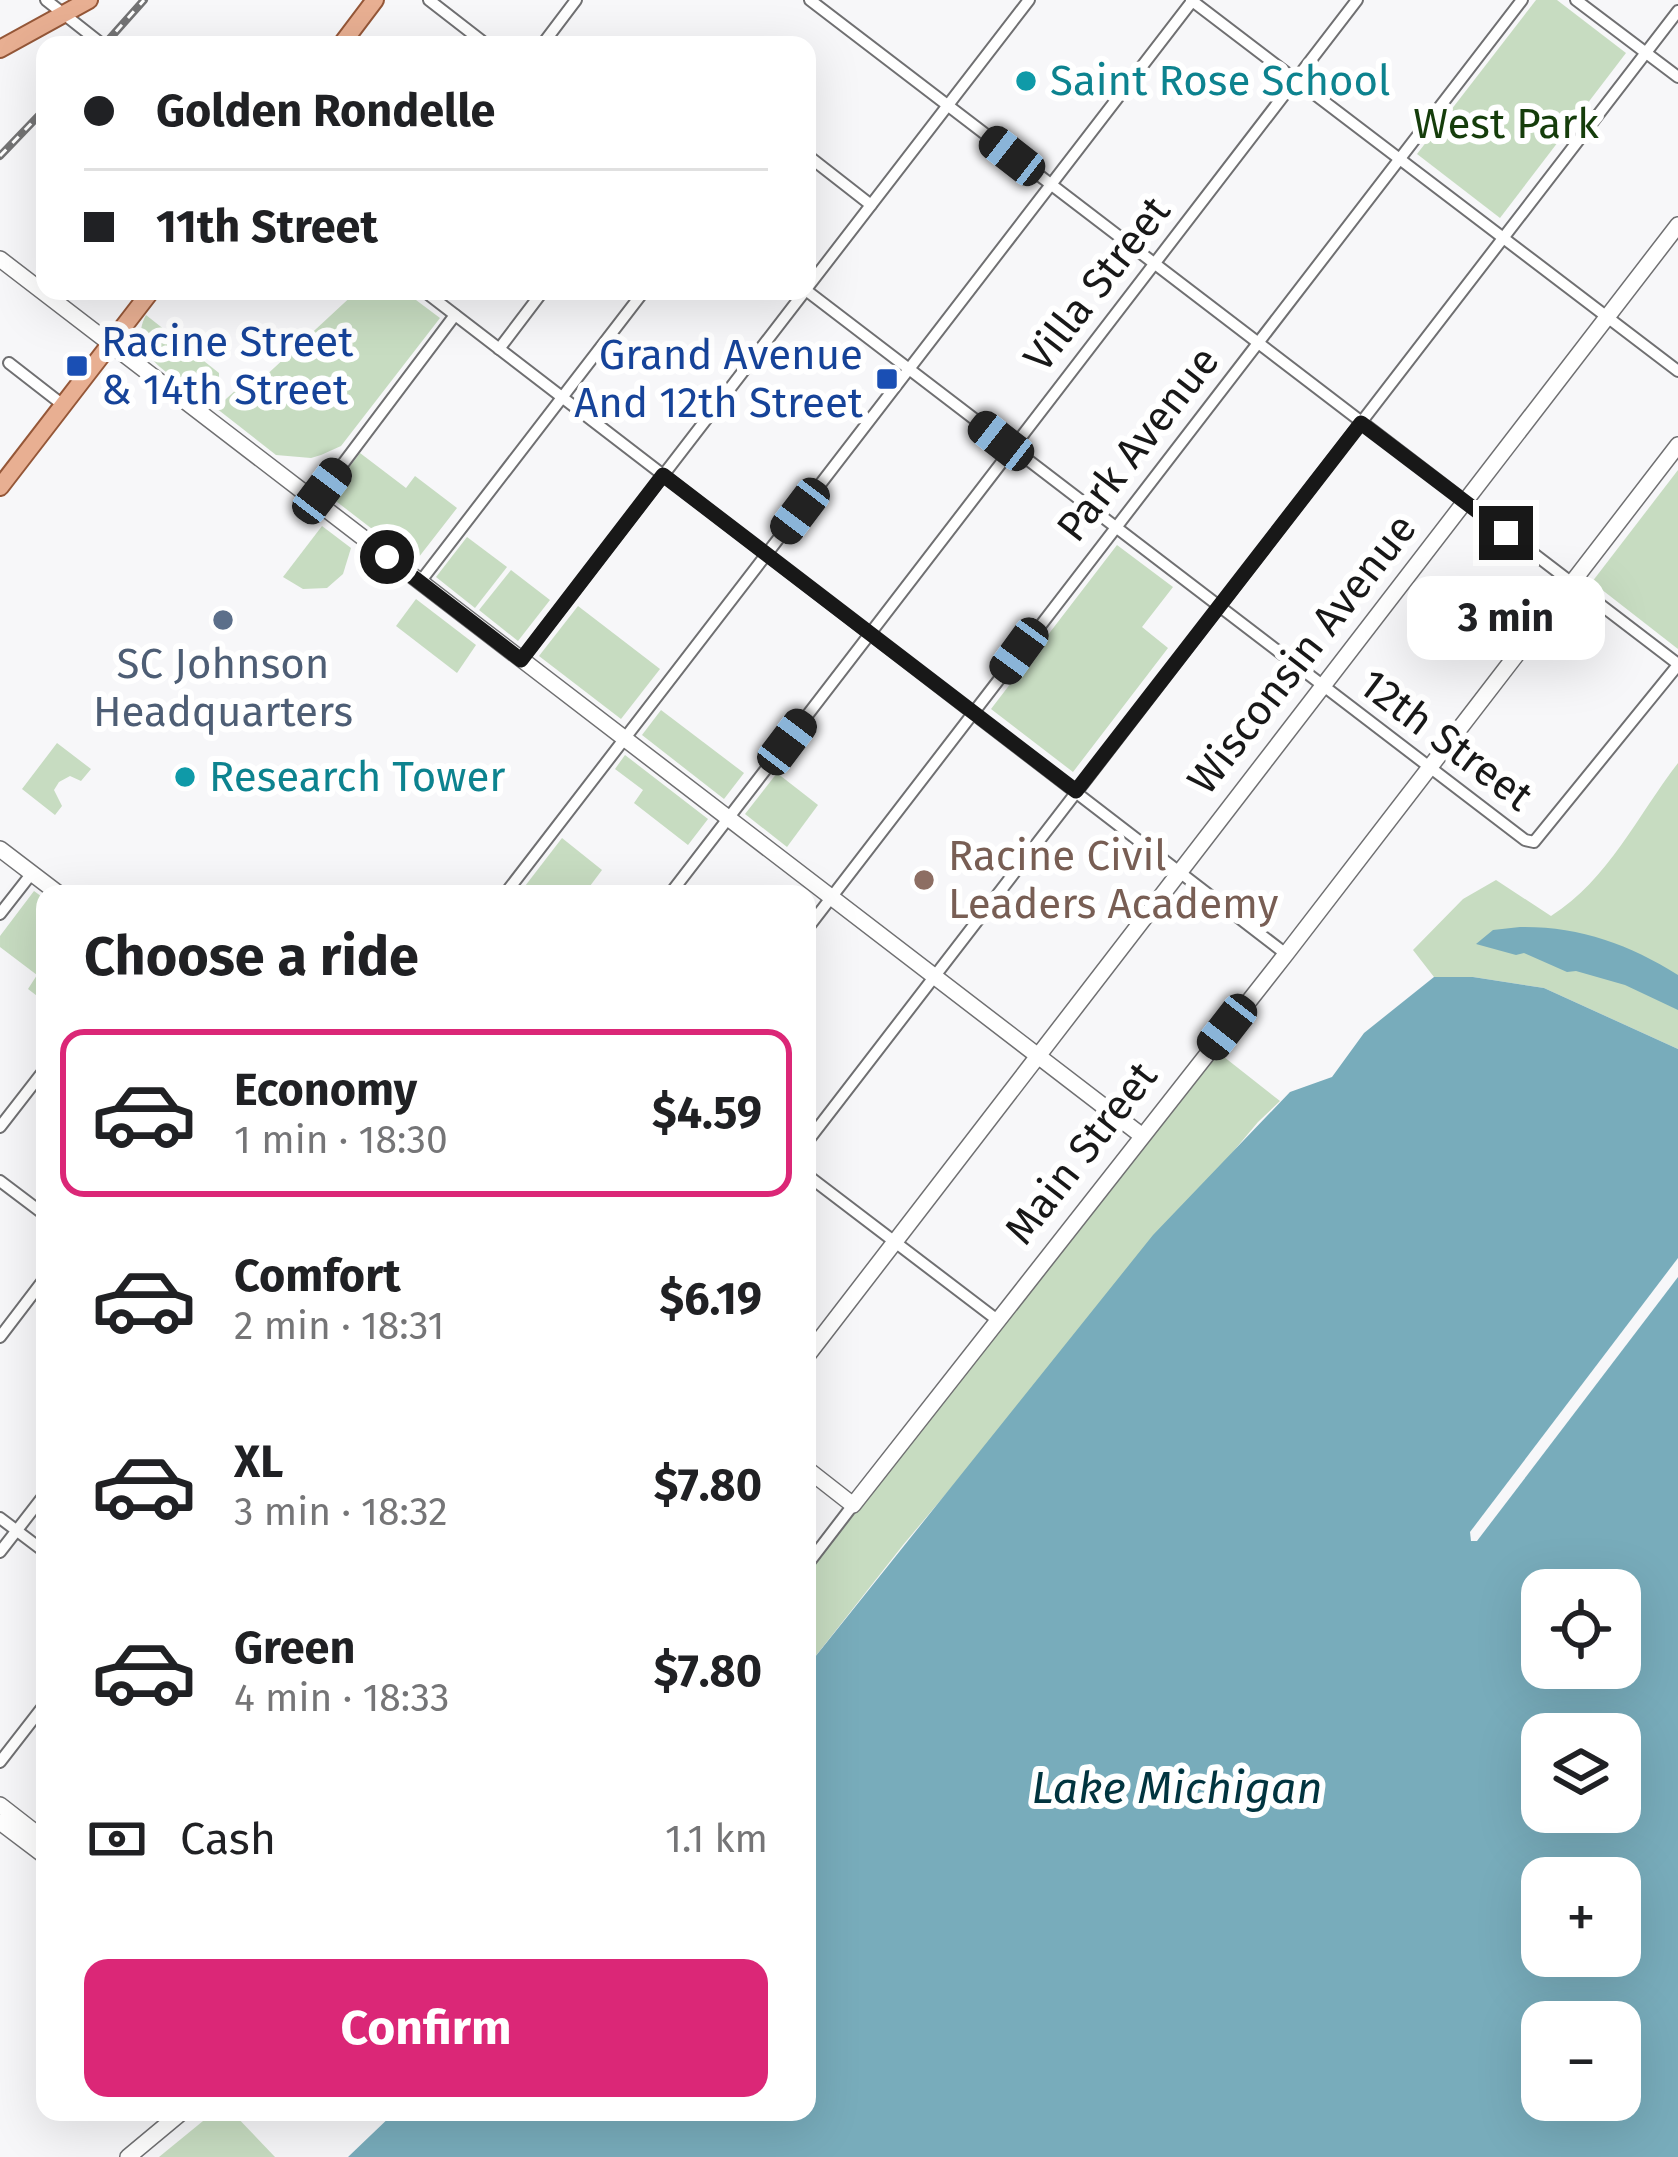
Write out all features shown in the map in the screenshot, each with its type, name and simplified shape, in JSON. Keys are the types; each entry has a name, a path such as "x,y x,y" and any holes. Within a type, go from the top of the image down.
{"main road":[{"path":"0,49 89,0"},
{"path":"347,36 375,0"},
{"name":"Wisconsin Avenue","path":"816,1344 1678,225"},
{"path":"3,269 36,292"},
{"path":"47,300 813,885"},
{"path":"0,487 145,300"},
{"name":"Main Street","path":"853,1505 1678,445"},
{"path":"0,849 47,885"},
{"path":"816,887 1141,1135"},
{"path":"816,1476 853,1505"},
{"path":"0,1804 36,1833"},
{"path":"0,1822 36,1849"},
{"path":"128,2157 171,2121"}],"street":[{"path":"46,0 92,36"},
{"path":"429,0 475,36"},
{"path":"549,36 576,0"},
{"path":"810,0 1678,664"},
{"path":"816,277 1029,0"},
{"path":"512,885 1192,0 1678,371"},
{"name":"Villa Street","path":"677,885 1358,0"},
{"name":"Park Avenue","path":"816,917 1522,0"},
{"path":"1576,0 1678,77"},
{"path":"816,1130 1678,11"},
{"path":"816,162 871,205"},
{"name":"12th Street","path":"816,298 1525,840 1534,842 1678,664"},
{"path":"436,300 1286,954"},
{"path":"499,349 536,300"},
{"path":"420,582 637,300"},
{"path":"521,660 798,300"},
{"path":"315,501 455,315"},
{"path":"9,363 64,405"},
{"path":"0,914 32,873"},
{"path":"0,1127 36,1081"},
{"path":"0,1181 36,1209"},
{"path":"816,1182 996,1319"},
{"path":"0,1337 36,1290"},
{"path":"0,1552 36,1505"},
{"name":"Main Street","path":"816,1553 853,1505"},
{"path":"0,1518 36,1545"},
{"path":"0,1762 36,1716"}],"green space":[{"name":"West Park","path":"1536,0 1557,0 1626,53 1500,218 1417,154"},
{"path":"347,300 416,300 440,318 341,446 321,455 276,455 216,408 237,389 247,393"},
{"path":"146,315 219,373 201,397 147,353 141,329"},
{"path":"360,453 406,488 415,476 457,508 415,562 328,495"},
{"path":"1678,470 1678,649 1592,582"},
{"path":"322,526 351,548 343,574 327,588 303,589 283,577"},
{"path":"467,537 507,567 475,608 436,577"},
{"path":"1117,545 1173,587 1142,627 1168,648 1073,772 991,709"},
{"path":"511,570 550,600 518,641 479,610"},
{"path":"416,599 476,645 457,673 396,626"},
{"path":"578,606 660,669 621,719 539,656"},
{"path":"661,710 744,773 724,799 642,735"},
{"path":"57,743 91,769 81,781 70,776 59,782 54,790 62,806 55,815 22,789"},
{"path":"625,755 708,819 688,845 634,803 643,790 615,769"},
{"path":"1678,763 1678,1049 1544,988 1473,977 1434,977 1413,950 1463,899 1496,880 1551,916 1606,865"},
{"path":"777,773 818,805 787,847 745,814"},
{"path":"562,838 602,870 591,885 526,885"},
{"path":"36,892 36,974 0,947 0,936"},
{"path":"1219,1053 1280,1101 903,1545 816,1656 816,1563"},
{"path":"203,2121 241,2121 275,2157 159,2157"}],"water":[{"path":"1520,927 1583,934 1660,964 1678,975 1678,1010 1625,985 1567,972 1524,953 1476,944 1493,930"},
{"name":"Lake Michigan","path":"1434,977 1473,977 1544,988 1678,1049 1678,2157 348,2157 386,2121 816,2121 816,1656 1153,1235 1290,1092 1332,1077 1364,1033"}],"pier":[{"path":"1678,1258 1678,1277 1477,1541 1471,1541 1470,1532"}],"railway":[{"path":"112,36 144,0"},
{"path":"0,156 36,118"}],"place":[{"name":"Saint Rose School","path":"1026,81"},
{"name":"Racine Street & 14th Street","path":"77,366"},
{"name":"Grand Avenue And 12th Street","path":"887,379"},
{"name":"SC Johnson Headquarters","path":"223,620"},
{"name":"Research Tower","path":"185,777"},
{"name":"Racine Civil Leaders Academy","path":"924,880"}],"route":[{"path":"387,557 521,660 663,475 1076,791 1361,423 1506,533"}]}
